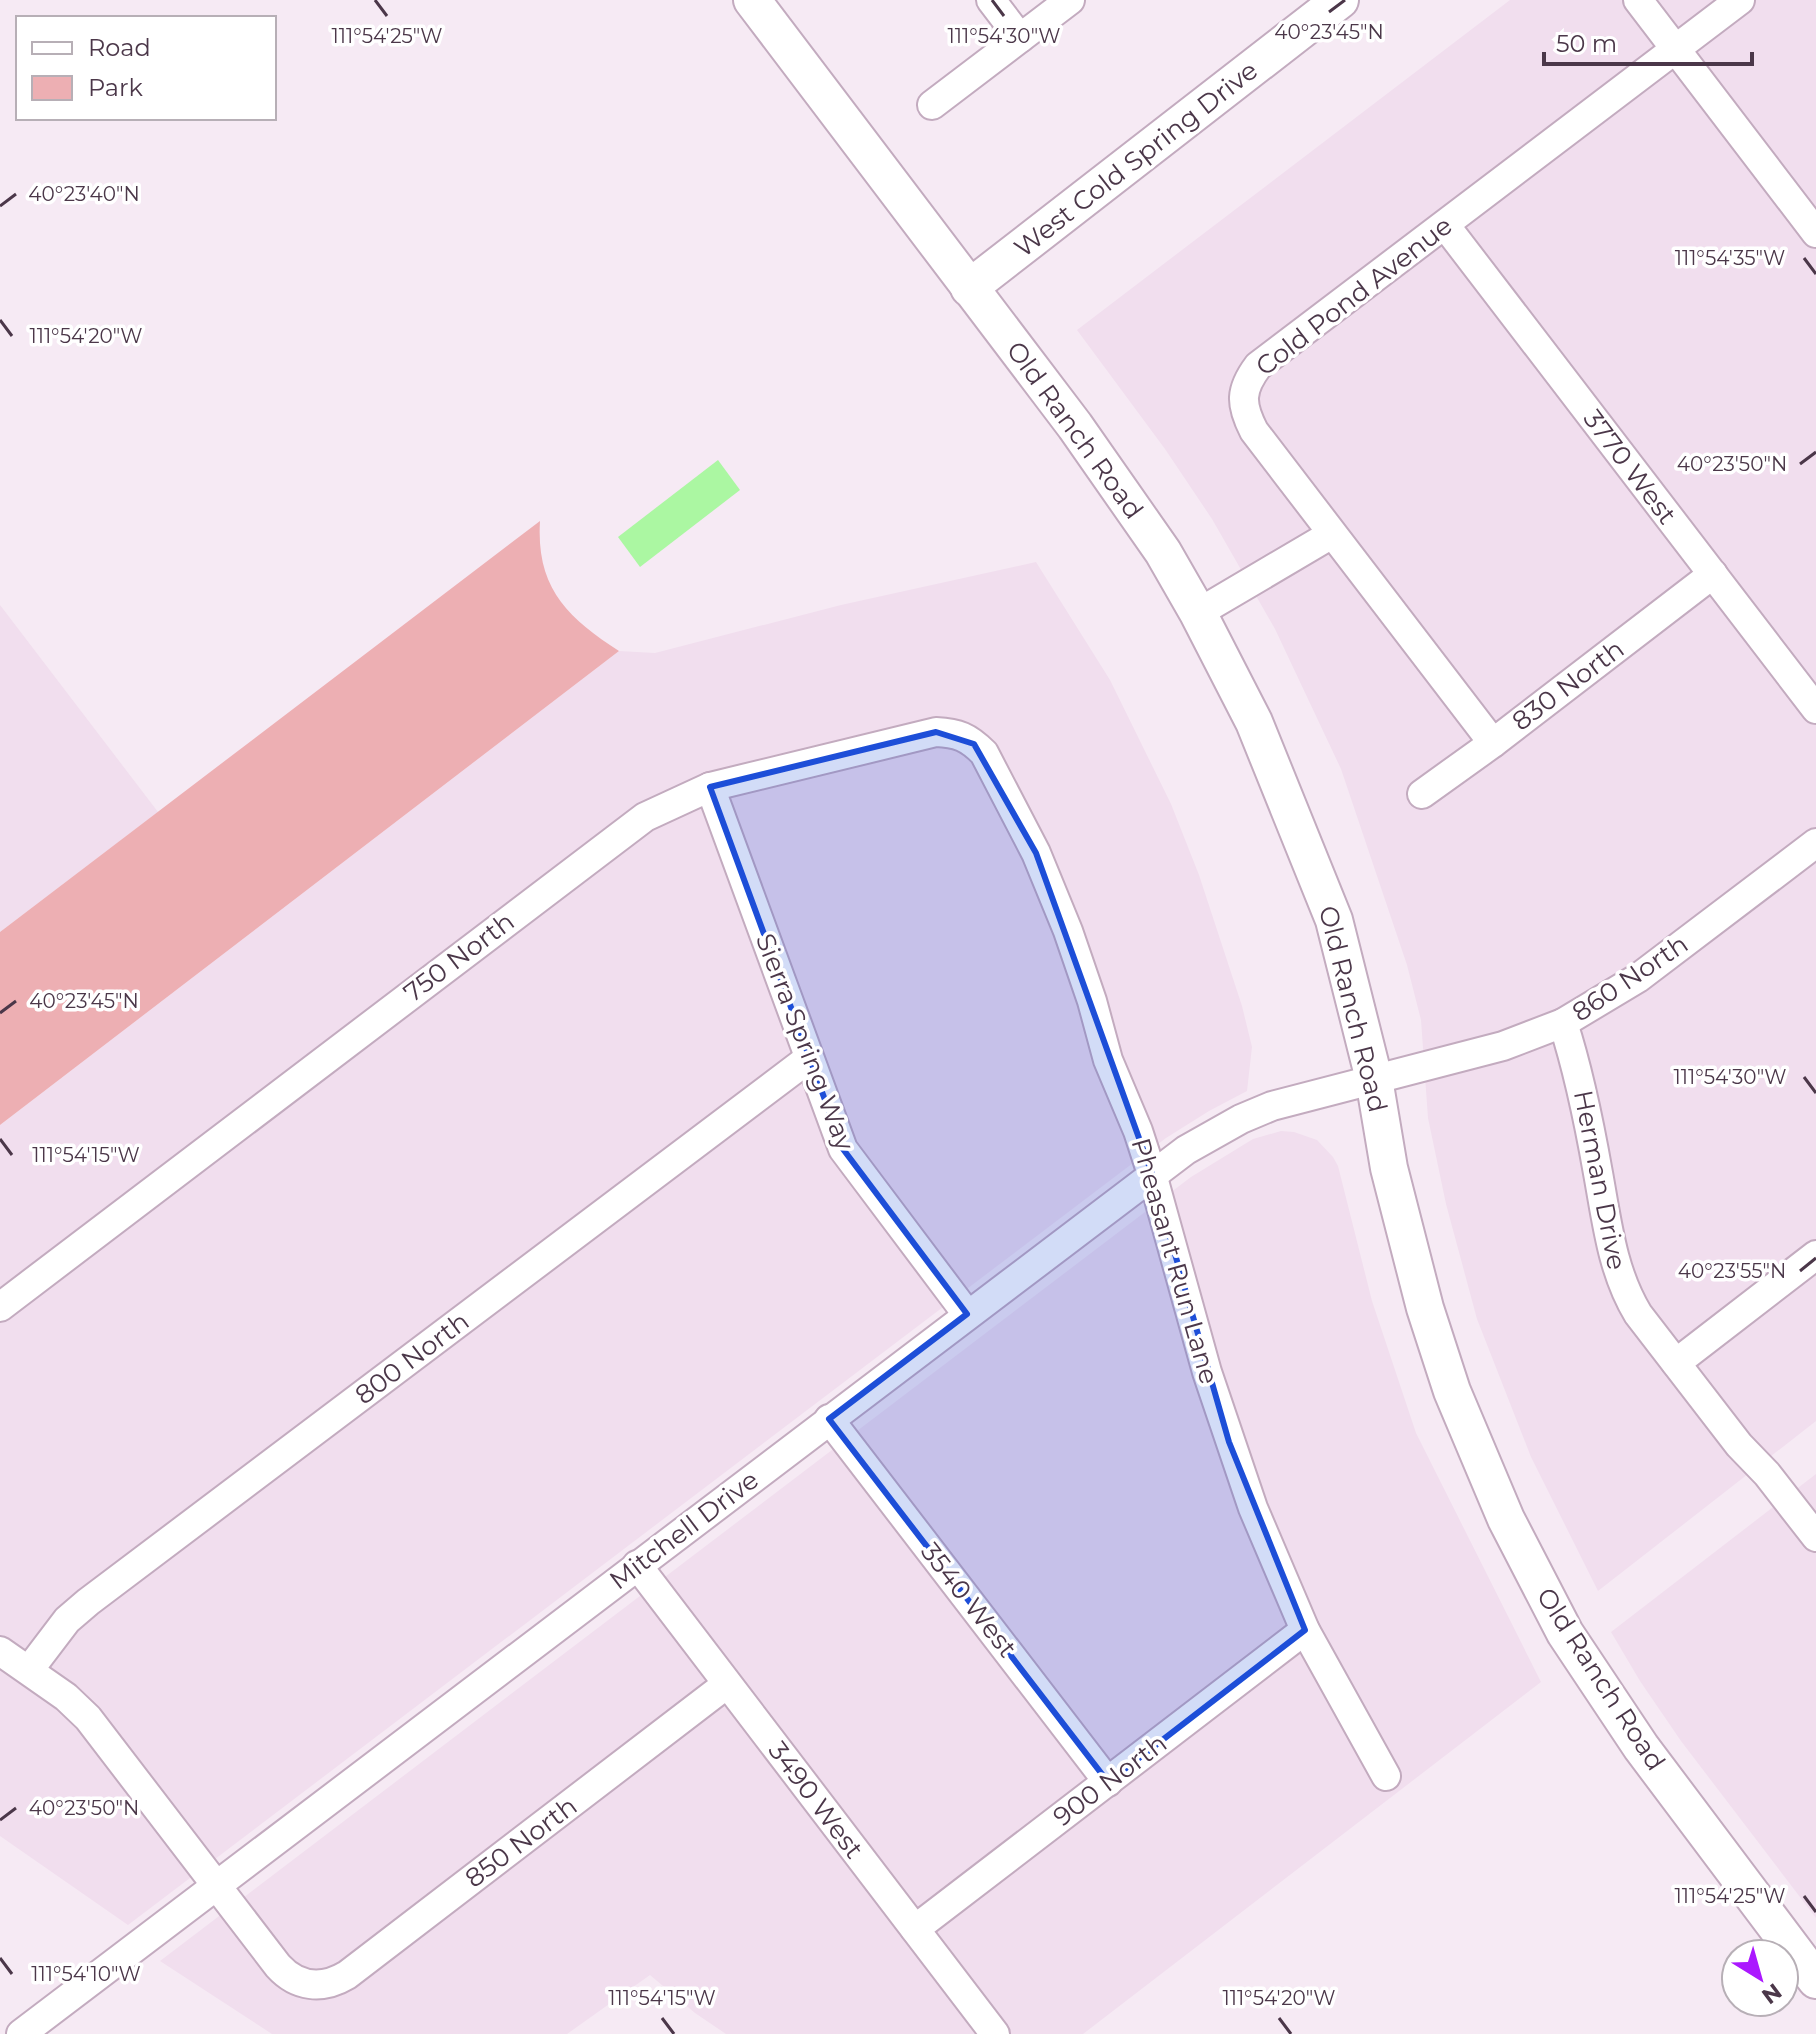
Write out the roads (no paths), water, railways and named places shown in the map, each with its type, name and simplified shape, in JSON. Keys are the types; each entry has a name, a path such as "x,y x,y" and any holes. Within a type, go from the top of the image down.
{"street":[{"name":"Old Ranch Road","path":"752,0 1100,461 1163,552 1198,613 1254,722 1334,920 1374,1079 1389,1168 1425,1308 1452,1391 1506,1519 1565,1633 1641,1747 1816,1980"},
{"path":"991,0 1020,38"},
{"path":"932,105 1070,0"},
{"name":"West Cold Spring Drive","path":"969,288 1340,0"},
{"path":"1638,0 1816,233"},
{"name":"Cold Pond Avenue","path":"1493,743 1254,431 1246,415 1243,394 1247,381 1258,366 1740,0"},
{"name":"3770 West","path":"1445,225 1816,709"},
{"path":"1198,613 1332,534"},
{"name":"830 North","path":"1422,794 1713,574"},
{"name":"750 North","path":"1,1303 645,817 710,787 936,732 956,733 974,744"},
{"name":"Pheasant Run Lane","path":"974,744 991,764 1041,866 1092,1001 1108,1060 1138,1131 1152,1174 1207,1372 1253,1508 1305,1630 1386,1776"},
{"name":"Sierra Spring Way","path":"710,787 843,1149 967,1314"},
{"name":"860 North","path":"1374,1079 1503,1046 1563,1023 1638,978 1816,843"},
{"name":"Herman Drive","path":"1563,1023 1582,1086 1620,1281 1638,1314 1739,1445 1767,1474 1816,1537"},
{"name":"800 North","path":"29,1670 67,1620 88,1602 808,1059"},
{"name":"Mitchell Drive","path":"21,2034 1186,1150 1241,1119 1272,1106 1374,1079"},
{"path":"1676,1363 1816,1255"},
{"name":"3540 West","path":"829,1419 1108,1782"},
{"name":"3490 West","path":"637,1565 995,2034"},
{"name":"900 North","path":"915,1929 1305,1630"},
{"path":"0,1651 66,1697 88,1718 217,1885"},
{"name":"850 North","path":"217,1885 287,1976 309,1984 323,1985 347,1975 727,1684"}]}
